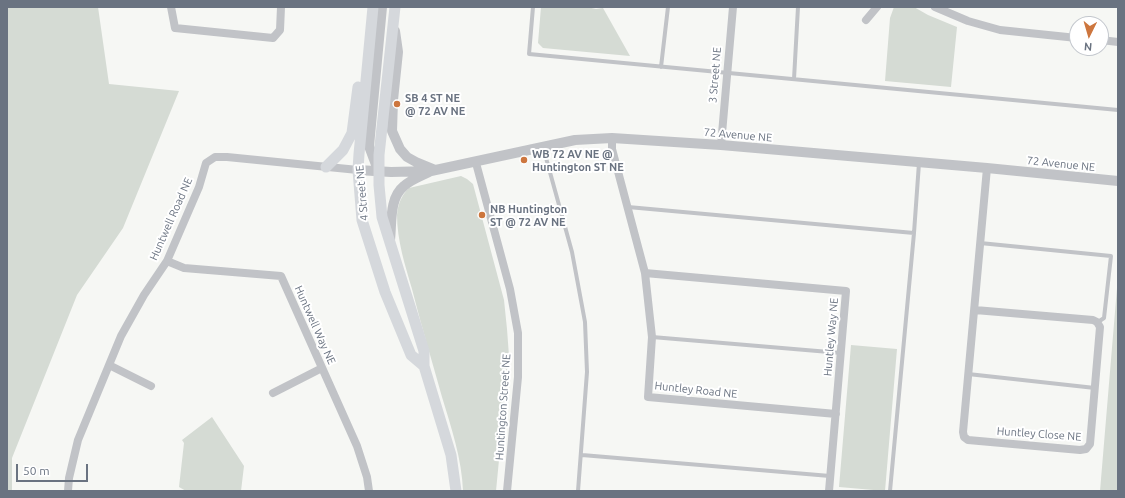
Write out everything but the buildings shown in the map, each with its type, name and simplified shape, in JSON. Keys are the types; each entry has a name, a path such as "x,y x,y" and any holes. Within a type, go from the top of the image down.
{"main road":[{"name":"4 Street NE","path":"395,7 379,155 382,217 424,352 424,366 451,455 456,491"},
{"name":"4 Street NE","path":"372,10 358,170 362,220 385,292 411,355 424,366"},
{"path":"326,167 343,150 352,133 365,39 372,10"}],"street":[{"path":"171,7 175,28 274,38 280,30 281,7"},
{"path":"379,172 369,146 382,7"},
{"name":"3 Street NE","path":"720,146 733,7"},
{"path":"866,20 877,7"},
{"path":"936,7 968,21 1000,30 1069,37"},
{"path":"393,22 398,52 393,100 392,131 400,149 407,157 433,171"},
{"name":"72 Avenue NE","path":"358,170 379,172 433,171 476,163 575,140 612,138 919,162 1118,181"},
{"name":"Huntley Road NE","path":"612,138 612,149 645,273 652,337 648,397 836,414"},
{"name":"Huntwell Road NE","path":"68,491 69,478 78,440 121,336 144,295 167,261 199,187 206,164 215,157 227,157 358,170"},
{"name":"Huntington Street NE","path":"476,163 510,289 518,333 518,377 507,491"},
{"name":"Huntley Close NE","path":"987,168 963,432 964,437 968,440 1080,450 1086,449 1090,444 1095,388 1100,327 1097,322"},
{"path":"390,243 394,201 399,191 404,185 433,171"},
{"name":"Huntwell Way NE","path":"167,261 184,268 281,276 357,446 367,477 369,491"},
{"name":"Huntley Way NE","path":"645,273 846,291 829,491"},
{"path":"975,310 1093,320 1097,322"},
{"path":"109,365 151,386"},
{"path":"273,393 322,368"}],"lane":[{"path":"533,7 529,54 1118,110"},
{"path":"661,67 668,7"},
{"path":"794,79 798,7"},
{"path":"543,147 572,252 585,322 587,372 582,455 578,491"},
{"path":"890,491 919,162"},
{"path":"628,207 914,232"},
{"path":"980,243 1111,256 1104,318 1097,322"},
{"path":"652,337 841,353"},
{"path":"968,374 1095,388"},
{"path":"582,455 830,476"}],"shaded area":[{"path":"7,7 98,7 109,84 179,91 123,228 77,295 12,458 12,491 7,491"},
{"path":"541,7 603,8 630,56 543,48 538,43"},
{"path":"894,7 914,7 928,15 957,27 951,87 885,81 890,18"},
{"path":"461,176 473,184 504,300 509,356 496,491 463,491 461,467 456,443 404,262 398,234 398,207 400,200 409,188"},
{"path":"1118,276 1118,491 1100,491"},
{"path":"851,345 897,349 885,491 839,487"},
{"path":"212,417 244,466 241,491 186,491 179,487 184,443 182,440"}],"place":[{"name":"SB 4 ST NE @ 72 AV NE","path":"397,104"},
{"name":"WB 72 AV NE @ Huntington ST NE","path":"524,160"},
{"name":"NB Huntington ST @ 72 AV NE","path":"482,215"}]}
